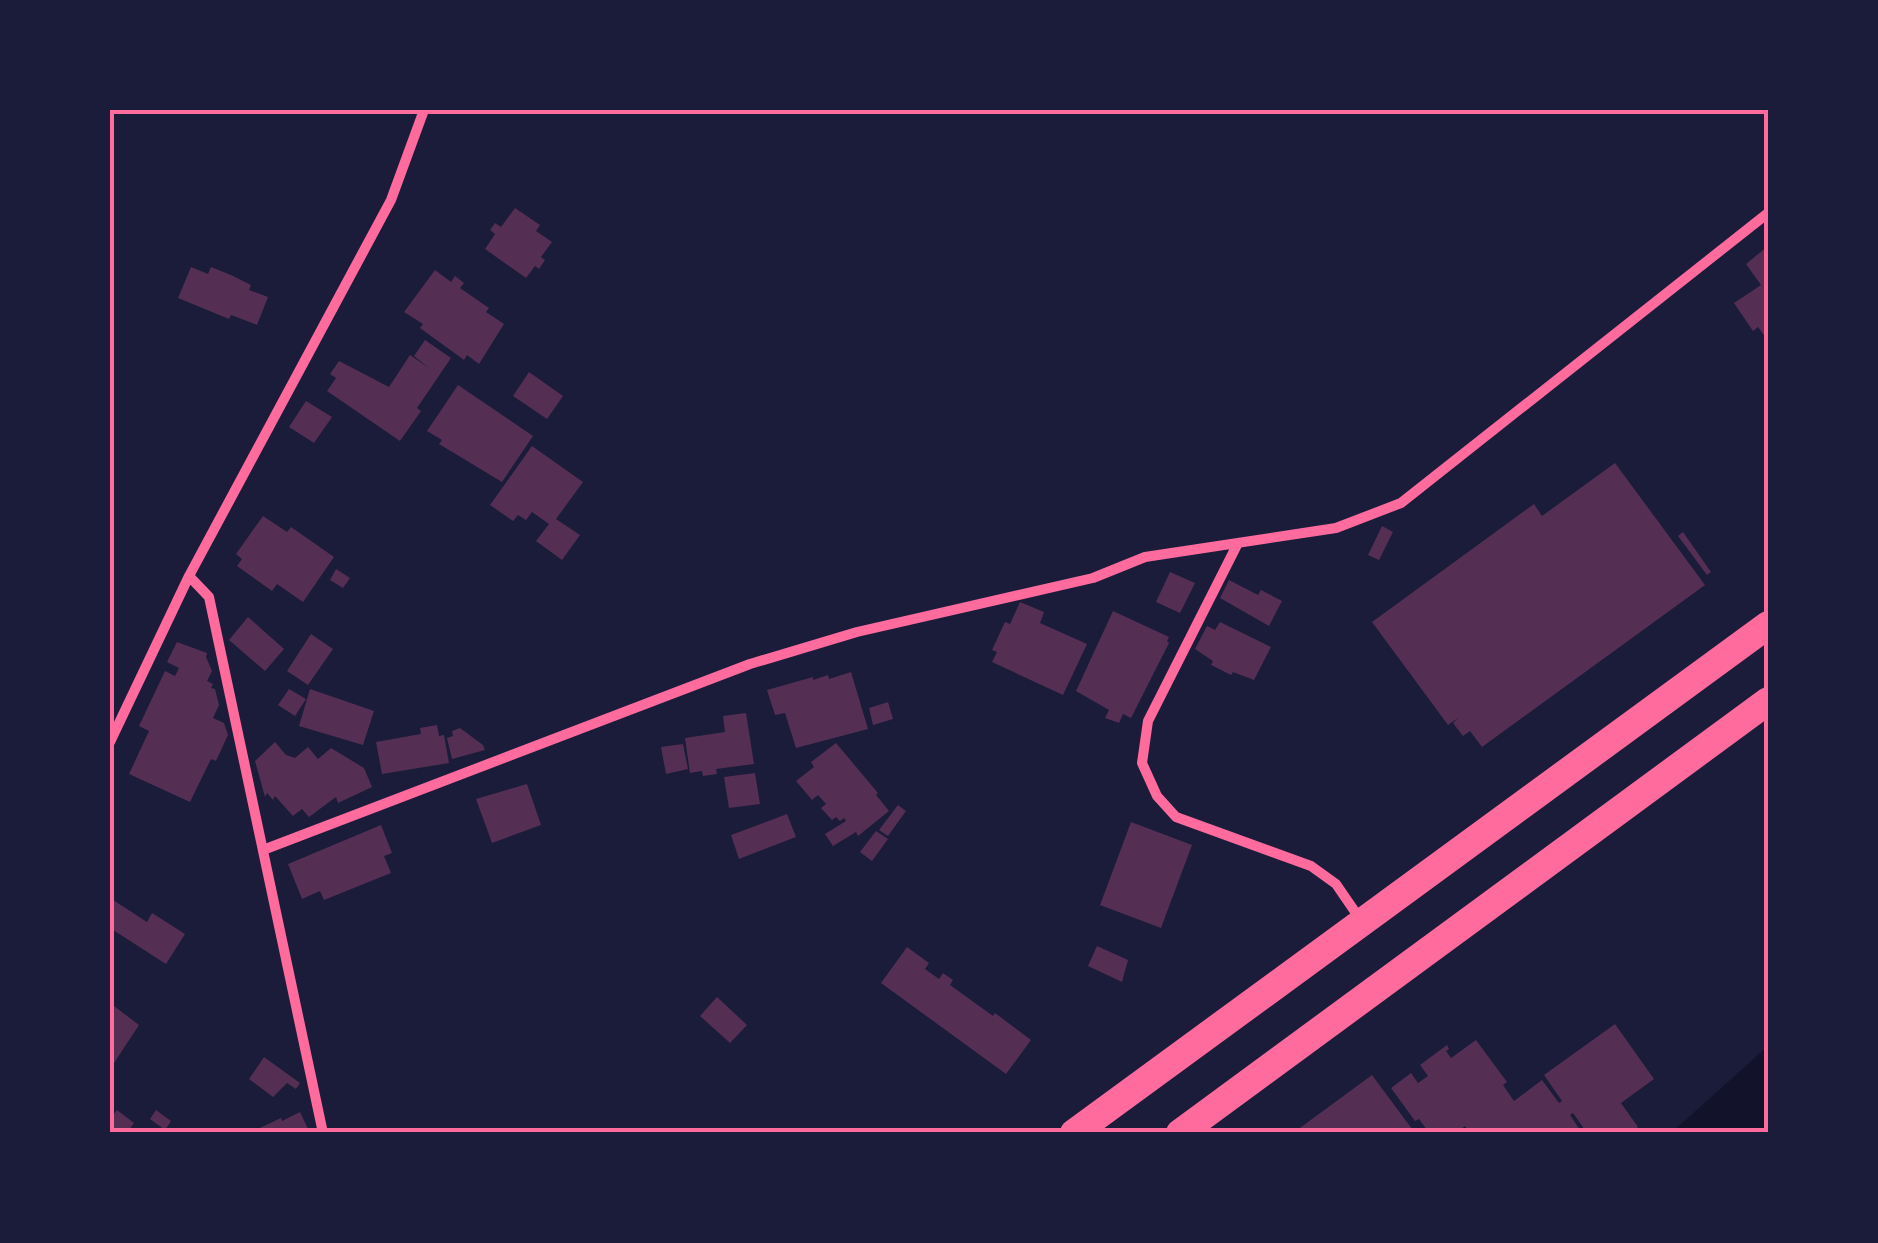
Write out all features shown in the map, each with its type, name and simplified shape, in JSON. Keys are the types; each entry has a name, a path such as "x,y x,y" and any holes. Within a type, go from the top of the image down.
{"highway":[{"path":"1074,1133 1768,625"},
{"path":"1180,1133 1768,701"}],"street":[{"path":"110,742 189,576 392,200 424,110"},
{"path":"263,850 750,664 857,632 1093,578 1145,557 1336,528 1401,503 1768,212"},
{"path":"1238,542 1148,721 1142,763 1157,796 1176,817 1312,866 1336,884 1363,922"},
{"path":"189,576 209,597 323,1133"}],"shaded area":[{"path":"1768,1046 1768,1133 1671,1133"}],"building":[{"path":"515,208 540,225 536,231 552,242 541,257 545,260 539,269 535,266 526,278 485,249 495,234 490,230 495,223 501,227"},
{"path":"1768,246 1768,341 1758,327 1753,331 1734,303 1761,285 1746,264"},
{"path":"191,267 208,274 211,267 268,297 257,325 231,315 229,319 178,298"},
{"path":"435,270 451,282 455,276 464,283 460,288 504,324 479,364 467,355 464,360 404,312"},
{"path":"425,340 451,358 400,441 327,391 336,378 330,374 339,361 389,387 410,355 429,368 414,356"},
{"path":"529,372 563,396 547,419 513,396"},
{"path":"458,385 533,436 502,482 439,444 442,440 427,431"},
{"path":"306,401 332,417 314,443 289,427"},
{"path":"532,446 583,482 556,519 580,535 562,560 536,541 549,524 532,512 526,520 518,515 513,521 490,505"},
{"path":"1615,463 1705,585 1482,747 1470,731 1463,736 1453,723 1458,718 1448,725 1372,622 1534,504 1542,516"},
{"path":"263,516 287,532 291,527 334,557 303,602 277,584 272,591 237,566 242,559 236,554"},
{"path":"1382,526 1393,532 1379,560 1368,555"},
{"path":"1683,532 1711,572 1707,575 1678,536"},
{"path":"336,569 350,578 343,588 330,580"},
{"path":"1170,572 1195,583 1180,613 1156,602"},
{"path":"1229,580 1258,595 1261,590 1282,601 1269,626 1220,598"},
{"path":"1020,602 1044,612 1040,623 1087,644 1063,695 992,662 997,652 992,650 1005,622 1010,624"},
{"path":"1113,611 1169,637 1131,718 1123,714 1119,723 1105,718 1109,710 1076,691"},
{"path":"248,617 284,649 265,671 229,640"},
{"path":"1220,622 1271,647 1254,680 1211,665 1213,661 1195,649 1207,626 1215,630"},
{"path":"311,634 333,649 308,685 287,671"},
{"path":"177,642 207,653 212,671 207,681 213,684 211,688 215,689 219,705 213,718 224,723 228,735 190,802 129,774 149,731 139,726 165,671 175,676 179,668 167,662"},
{"path":"851,672 868,729 796,748 785,713 775,715 767,690 813,677 828,675 829,679"},
{"path":"289,689 306,699 295,716 278,705"},
{"path":"310,689 374,711 363,745 299,726"},
{"path":"888,702 893,719 873,725 869,708"},
{"path":"746,713 754,764 716,769 717,774 703,776 702,771 690,773 685,738 725,732 723,716"},
{"path":"437,725 439,736 444,735 449,763 382,774 376,742 421,734 420,728"},
{"path":"460,728 485,750 452,759 447,738"},
{"path":"275,742 286,755 295,758 308,747 318,759 331,748 364,768 372,787 338,803 336,797 309,817 302,809 293,816 275,796 273,800 267,793 265,797 255,761"},
{"path":"836,743 889,811 858,836 856,832 833,846 825,834 846,821 836,817 832,820 821,808 826,804 818,795 812,800 796,781 814,767 811,762"},
{"path":"683,744 688,769 666,774 661,747"},
{"path":"755,773 760,804 729,808 724,777"},
{"path":"527,784 541,825 492,843 476,799"},
{"path":"898,805 906,811 888,836 879,830"},
{"path":"787,814 796,837 739,859 731,835"},
{"path":"1131,822 1192,845 1161,928 1100,905"},
{"path":"381,825 392,853 384,856 391,873 324,900 320,891 302,899 288,864"},
{"path":"876,831 888,839 872,861 860,852"},
{"path":"110,898 147,922 152,913 185,934 166,964 110,928"},
{"path":"1097,946 1128,960 1122,982 1088,966"},
{"path":"907,947 929,963 925,969 939,979 943,973 953,980 950,985 1031,1040 1006,1074 881,983"},
{"path":"717,997 747,1025 730,1043 700,1016"},
{"path":"110,1003 139,1025 114,1063 110,1060"},
{"path":"1615,1024 1654,1079 1621,1103 1638,1127 1630,1133 1587,1133 1573,1113 1570,1115 1582,1133 1470,1133 1465,1126 1456,1133 1429,1133 1391,1088 1411,1073 1418,1083 1428,1076 1420,1065 1447,1045 1451,1058 1476,1040 1507,1082 1503,1085 1514,1101 1542,1080 1559,1103 1562,1101 1544,1075"},
{"path":"264,1057 300,1083 296,1089 287,1083 273,1097 249,1079"},
{"path":"1372,1075 1415,1133 1293,1133"},
{"path":"117,1110 134,1123 127,1133 110,1133 110,1119"},
{"path":"156,1110 171,1121 165,1130 150,1119"},
{"path":"300,1112 310,1133 249,1133 281,1118 282,1121"}]}
